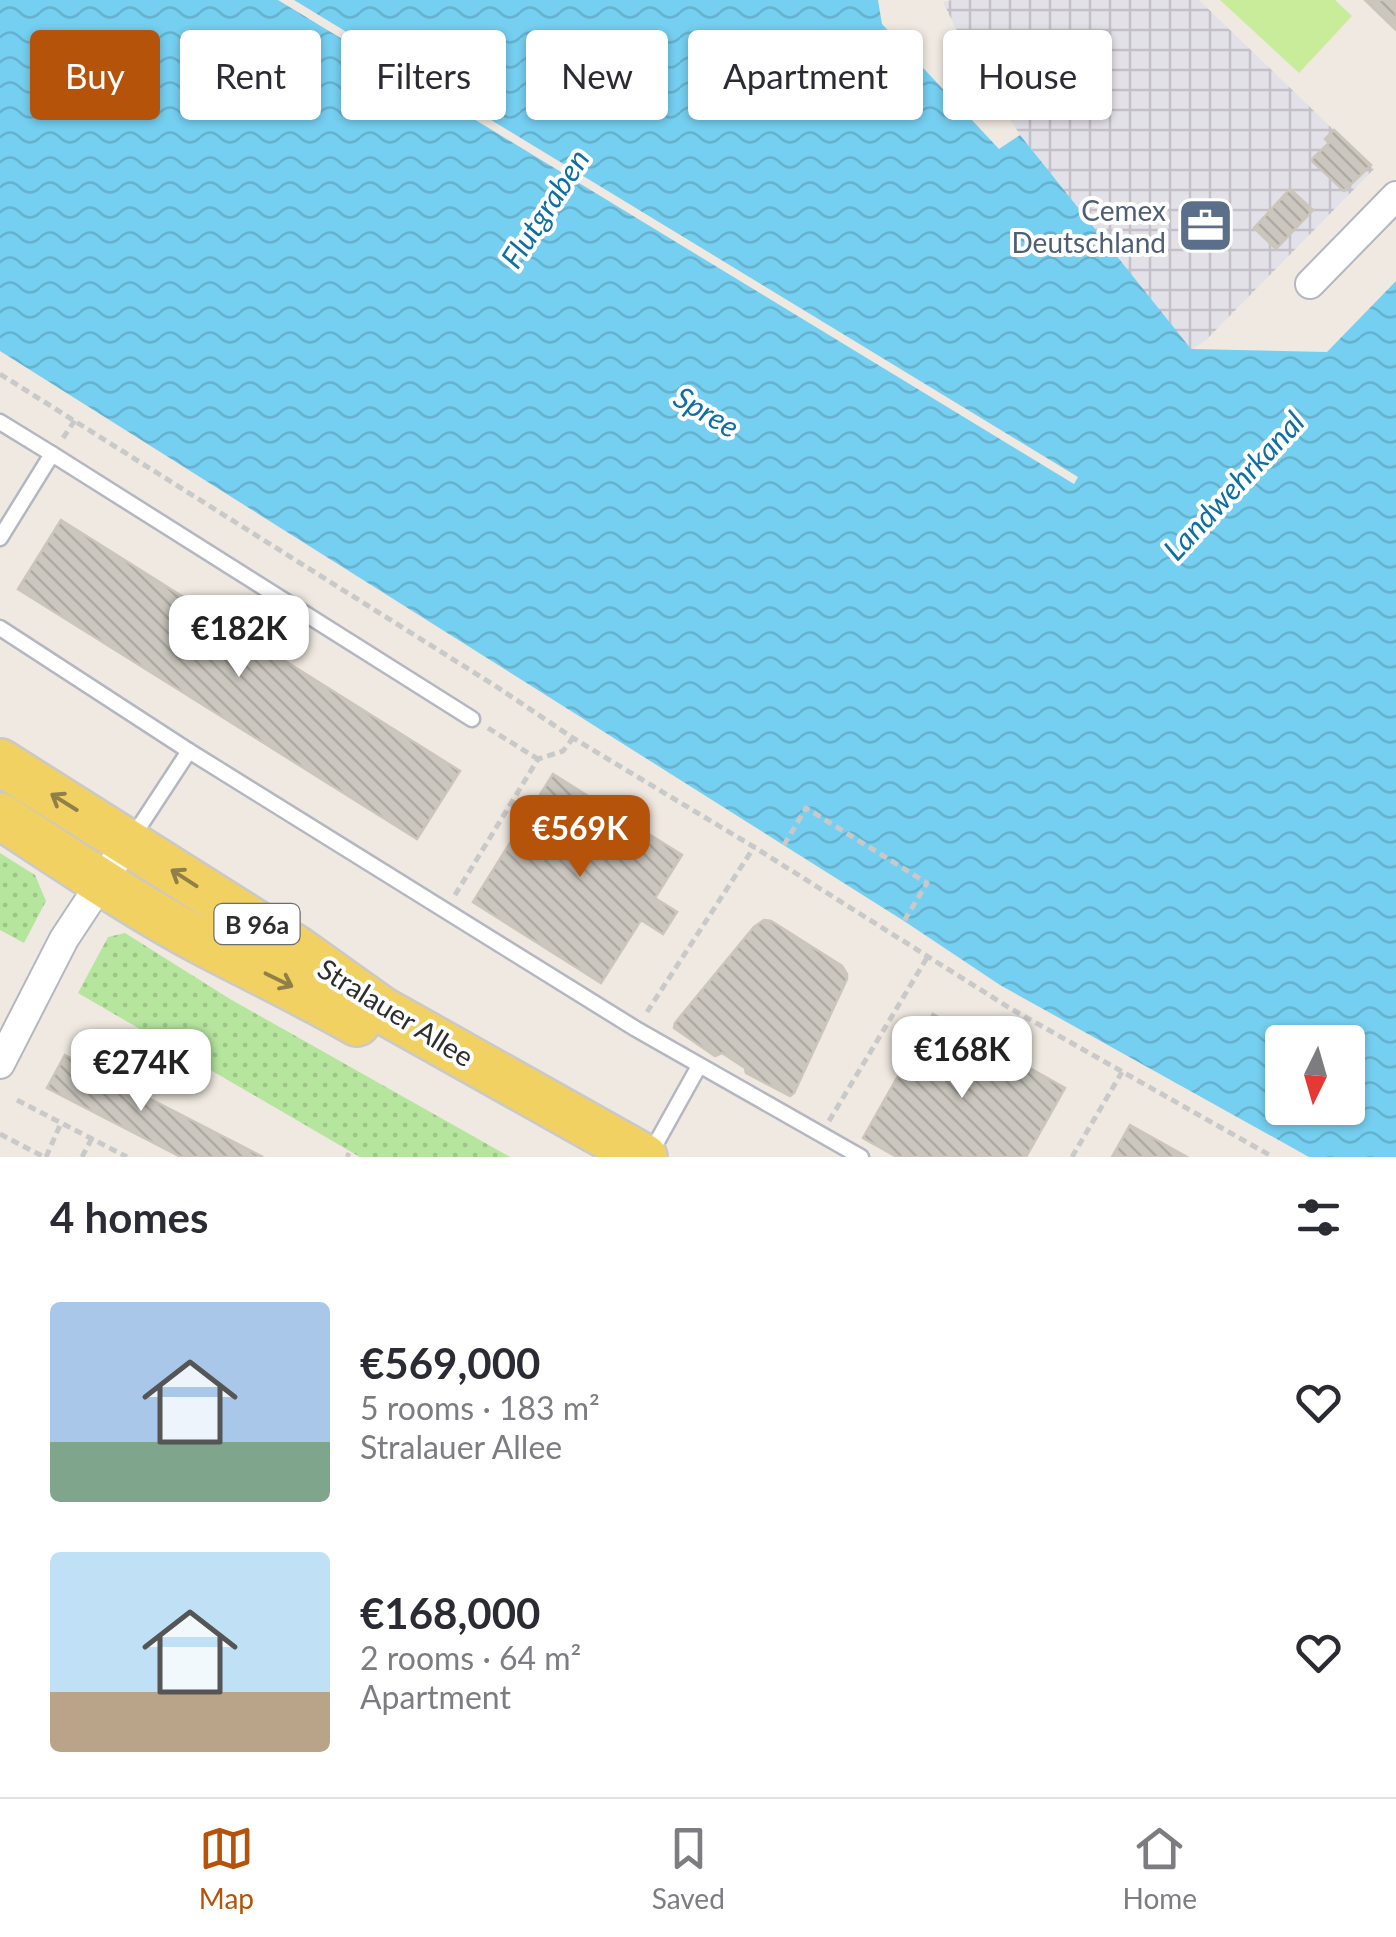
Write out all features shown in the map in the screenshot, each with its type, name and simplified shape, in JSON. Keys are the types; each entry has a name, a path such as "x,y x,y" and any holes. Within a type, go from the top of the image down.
{"main road":[{"name":"Stralauer Allee","path":"0,762 298,950 382,1010 646,1157"},
{"name":"Stralauer Allee","path":"0,816 208,945 290,985 596,1157"}],"street":[{"path":"1310,284 1396,196"},
{"path":"0,1064 64,939 128,842"}],"lane":[{"path":"0,422 472,719"},
{"path":"0,538 52,454"},
{"path":"0,628 188,751 636,1028 862,1157"},
{"path":"128,842 188,751"},
{"path":"646,1157 698,1066"}],"path":[{"path":"0,374 573,738 1008,1007 1273,1157"},
{"path":"472,719 538,759"},
{"path":"446,911 538,759 562,751 573,738"},
{"path":"784,846 806,808 927,883 904,920"},
{"path":"636,1028 754,847"},
{"path":"821,1134 928,956"},
{"path":"1072,1157 1122,1072"},
{"path":"17,1100 127,1157"},
{"path":"0,1134 45,1157 62,1122"},
{"path":"82,1157 92,1138"}],"shaded area":[{"name":"Cemex Deutschland","path":"1199,0 1374,169 1205,341 1191,350 1011,120 1112,120 1112,30 957,30 943,2"}],"green space":[{"path":"1220,0 1335,0 1352,16 1299,73"},
{"path":"0,853 35,875 46,901 24,943 0,930"},
{"path":"125,933 230,999 510,1157 360,1157 78,993 108,937"}],"water":[{"path":"0,0 878,0 882,24 888,30 688,30 688,120 923,120 923,68 943,89 943,120 972,120 999,149 1020,135 1191,349 1327,352 1396,281 1396,1157 1309,1157 1000,985 0,351"}],"pier":[{"path":"278,0 294,0 343,30 341,38"},
{"path":"475,120 491,120 1078,477 1074,484"}],"building":[{"path":"1365,0 1396,0 1396,30"},
{"path":"1334,130 1371,165 1344,191 1311,160 1329,143 1325,139"},
{"path":"1290,189 1313,210 1276,249 1254,228"},
{"path":"61,520 460,771 417,839 18,589"},
{"path":"553,774 682,855 655,898 677,912 663,934 641,920 601,983 473,902"},
{"path":"764,920 842,966 847,974 790,1096 746,1073 745,1068 722,1053 715,1056 674,1028 754,927"},
{"path":"933,1014 1065,1088 1026,1157 897,1157 863,1138"},
{"path":"65,1055 263,1157 181,1157 76,1103 47,1088"},
{"path":"1130,1125 1187,1157 1112,1157"}],"place":[{"name":"Cemex Deutschland","path":"1205,226"}],"water label":[{"name":"Flutgraben","path":"544,208"},
{"name":"Spree","path":"707,411"},
{"name":"Landwehrkanal","path":"1233,485"}]}
